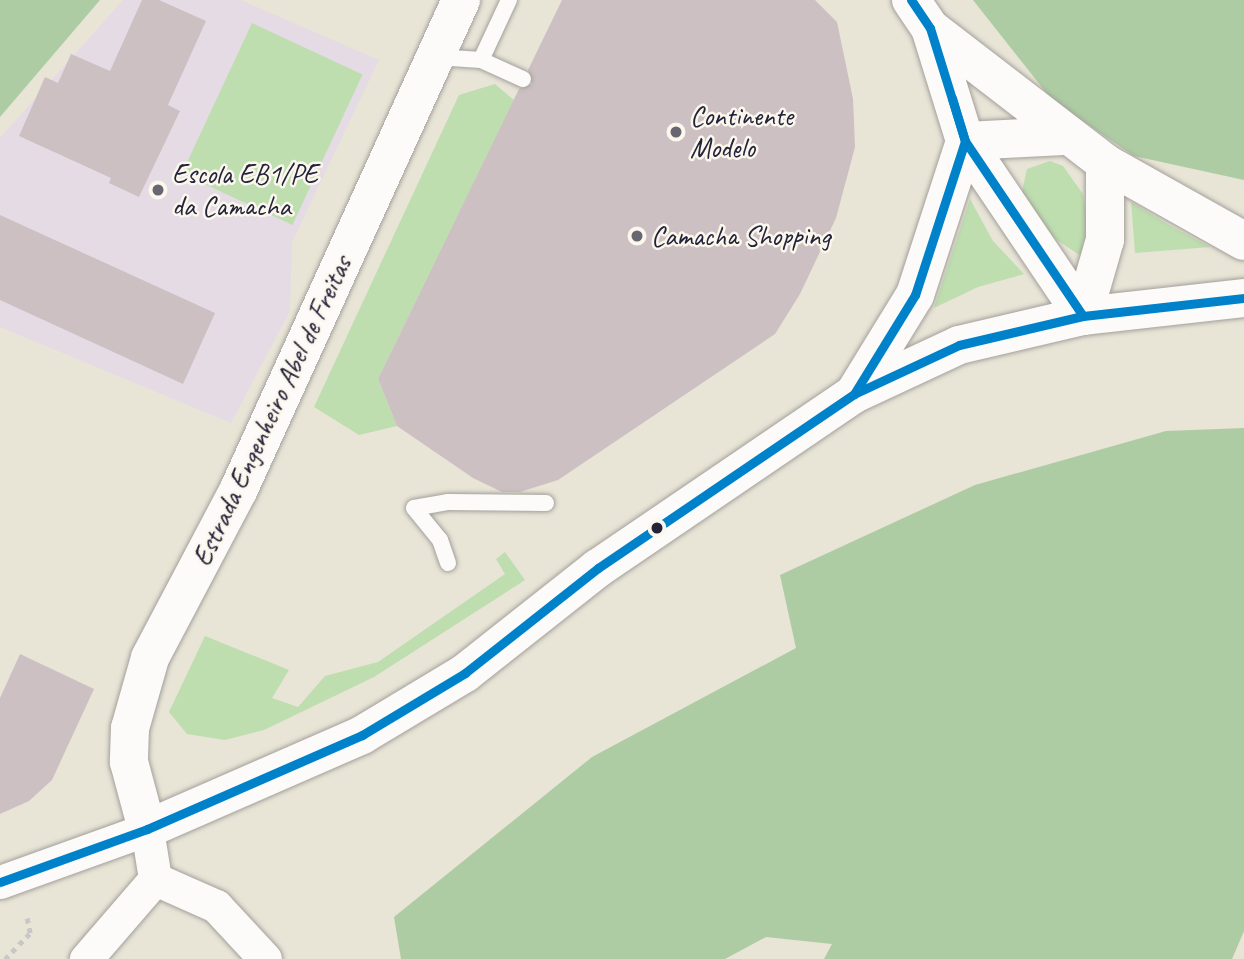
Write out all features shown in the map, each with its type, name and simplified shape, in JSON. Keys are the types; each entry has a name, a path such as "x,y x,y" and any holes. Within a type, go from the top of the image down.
{"main road":[{"name":"Estrada Engenheiro Abel de Freitas","path":"147,829 129,762 130,728 150,658 239,489 461,0"},
{"path":"920,14 1064,136 1105,163 1236,233"},
{"path":"920,14 965,141 1083,316"},
{"path":"965,141 1064,136"},
{"path":"854,394 915,295 965,141"},
{"path":"1083,316 1105,240 1105,163"},
{"path":"147,829 362,735 453,680 598,568 854,394 959,345 1083,316 1244,298"}],"street":[{"path":"0,882 147,829 155,879 86,959"},
{"path":"155,879 216,906 265,959"}],"lane":[{"path":"481,60 509,0"},
{"path":"436,57 481,60 523,79"},
{"path":"448,563 440,540 414,508 447,502 546,503"}],"path":[{"path":"5,959 30,933"}],"shaded area":[{"name":"Escola EB1/PE da Camacha","path":"123,0 241,0 379,60 292,242 290,311 231,423 0,327 0,138"}],"green space":[{"path":"0,0 100,0 0,117"},
{"path":"973,0 1244,0 1244,180 1134,156 1052,100"},
{"path":"252,23 363,75 292,225 182,173"},
{"path":"495,84 514,100 378,379 397,426 359,435 314,407 459,95"},
{"path":"1050,161 1063,166 1083,194 1088,224 1081,256 1054,238 1021,196 1027,169"},
{"path":"970,199 993,241 1024,274 978,287 934,308"},
{"path":"1131,202 1169,225 1210,247 1135,253"},
{"path":"1244,428 1244,931 1232,959 824,959 832,944 766,937 725,959 401,959 394,917 592,757 796,648 780,575 975,485 1166,431"},
{"path":"505,552 525,580 374,677 264,730 225,740 187,734 169,712 205,636 289,670 272,698 298,707 325,676 378,662 505,574 496,559"}],"building":[{"path":"142,0 159,0 206,21 168,105 180,111 139,197 109,183 111,178 19,136 45,77 58,83 71,54 110,71"},
{"name":"Camacha Shopping","path":"562,0 815,0 837,22 853,99 855,147 836,218 800,294 775,334 558,480 520,492 502,492 473,478 397,426 378,379 519,89 532,84 528,70"},
{"path":"0,215 215,313 183,384 0,300"},
{"path":"20,654 94,689 52,780 29,801 0,814 0,698"}],"transit line":[{"path":"854,394 915,295 965,141 930,28 911,0"},
{"path":"952,98 965,141 1083,316"},
{"path":"0,882 147,829 362,735 465,673 598,568 854,394 959,345 1083,316 1244,298"}],"place":[{"name":"Continente Modelo","path":"676,132"},
{"name":"Escola EB1/PE da Camacha","path":"158,190"},
{"name":"Camacha Shopping","path":"637,236"}]}
